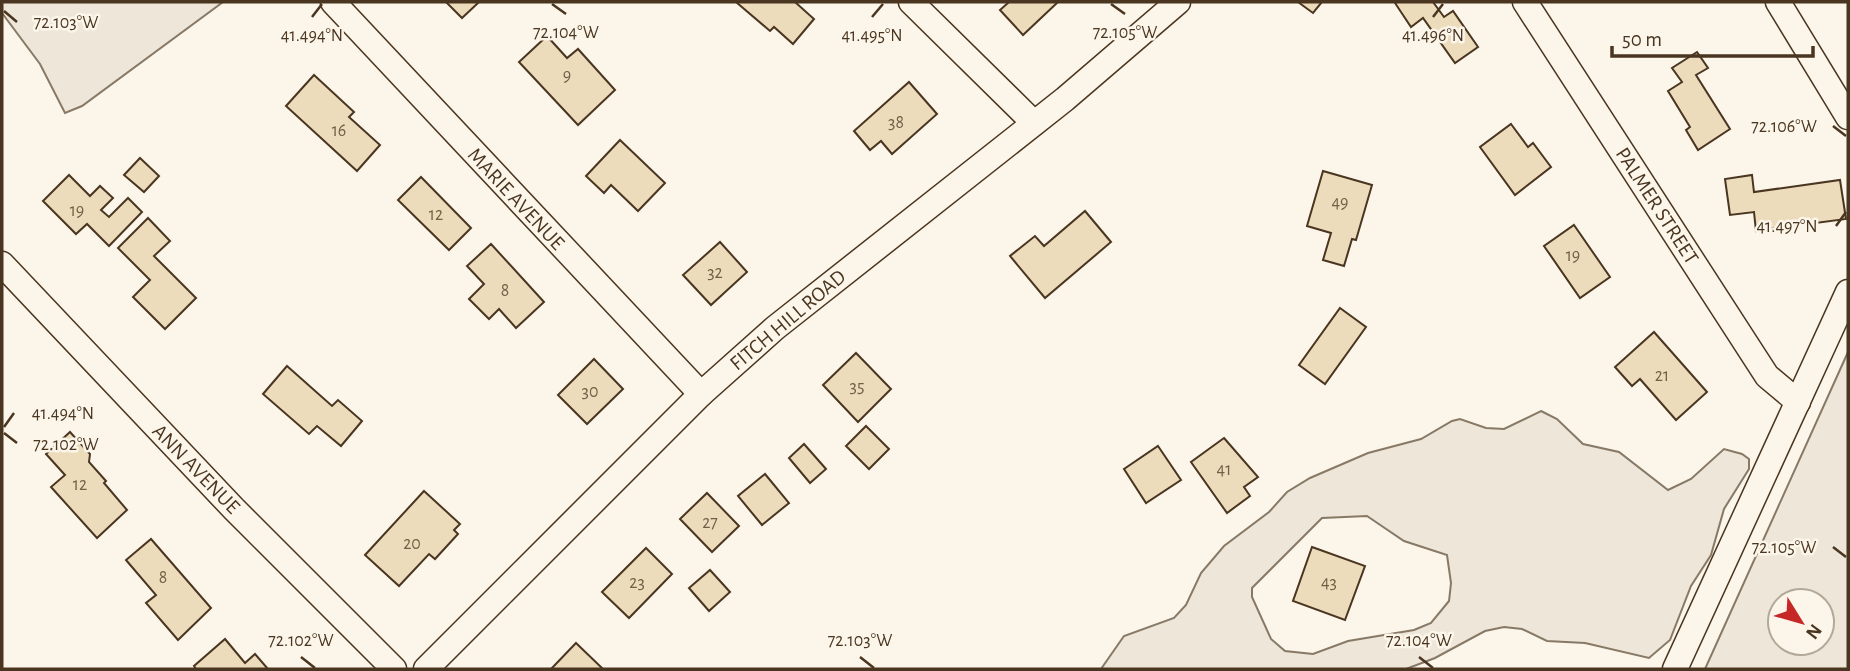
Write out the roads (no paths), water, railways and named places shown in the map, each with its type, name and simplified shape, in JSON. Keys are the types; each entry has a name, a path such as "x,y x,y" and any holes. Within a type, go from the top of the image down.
{"street":[{"name":"MARIE AVENUE","path":"333,2 701,394"},
{"path":"911,2 1034,123"},
{"name":"FITCH HILL ROAD","path":"426,669 701,394 775,328 1034,123 1178,2"},
{"name":"PALMER STREET","path":"1525,2 1767,376 1798,402"},
{"path":"1778,2 1848,117"},
{"name":"ANN AVENUE","path":"2,264 234,509 394,669"},
{"path":"1675,669 1848,292"}]}
